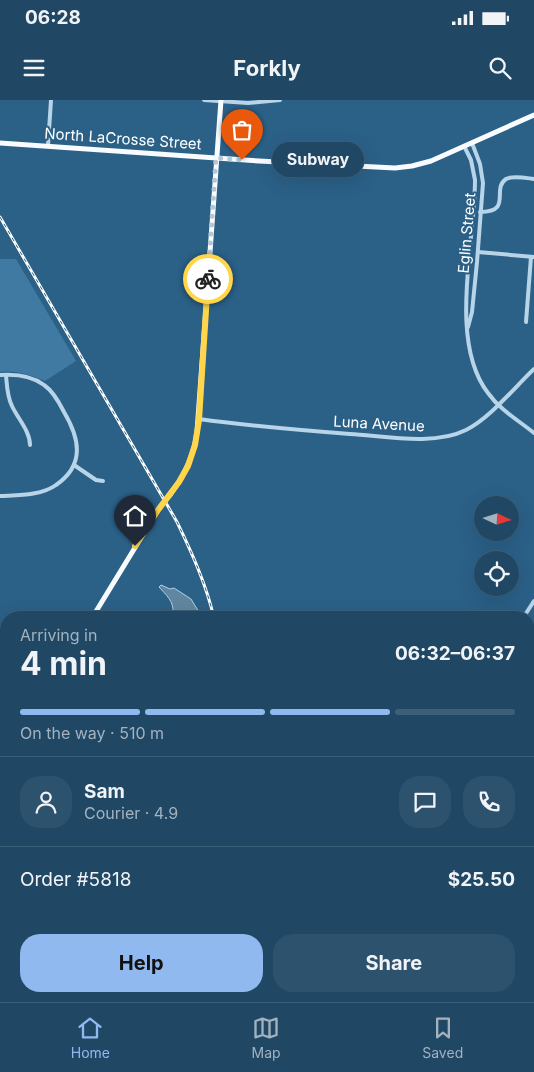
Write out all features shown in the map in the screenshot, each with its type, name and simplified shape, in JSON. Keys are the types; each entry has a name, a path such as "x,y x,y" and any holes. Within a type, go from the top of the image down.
{"main road":[{"path":"96,611 158,510 188,466 195,445 199,420 221,101"},
{"name":"North LaCrosse Street","path":"0,143 216,158 401,168 424,163 534,115"}],"street":[{"path":"48,146 51,100"},
{"path":"204,100 248,103 280,100"},
{"name":"Eglin Street","path":"468,327 472,312 478,252 482,170 472,143"},
{"name":"Eglin Street","path":"464,146 471,160 474,174 466,311 469,348 474,369 483,387 498,405 534,433"},
{"path":"473,212 492,212 497,207 500,200 501,185 506,179 534,179"},
{"path":"470,252 533,257 526,322"},
{"name":"Luna Avenue","path":"199,420 278,428 431,438 450,436 466,430 486,416 534,369"},
{"path":"0,375 26,377 43,384 50,390 76,434 77,453 74,465 56,485 46,490 0,496"},
{"path":"6,375 9,398 30,438 30,445"},
{"path":"74,465 96,480 103,481"}],"shaded area":[{"path":"0,259 16,259 76,361 45,381 17,372 0,372"},
{"path":"161,585 170,589 174,588 191,599 198,611 173,611 169,598 159,587"}],"railway":[{"path":"0,217 177,522 198,569 212,611"}],"way so far":[{"path":"208,279 216,158 242,160"}],"place":[{"name":"Subway","path":"242,160"}],"route":[{"path":"135,546 179,482 188,466 195,445 199,420 208,279"}]}
